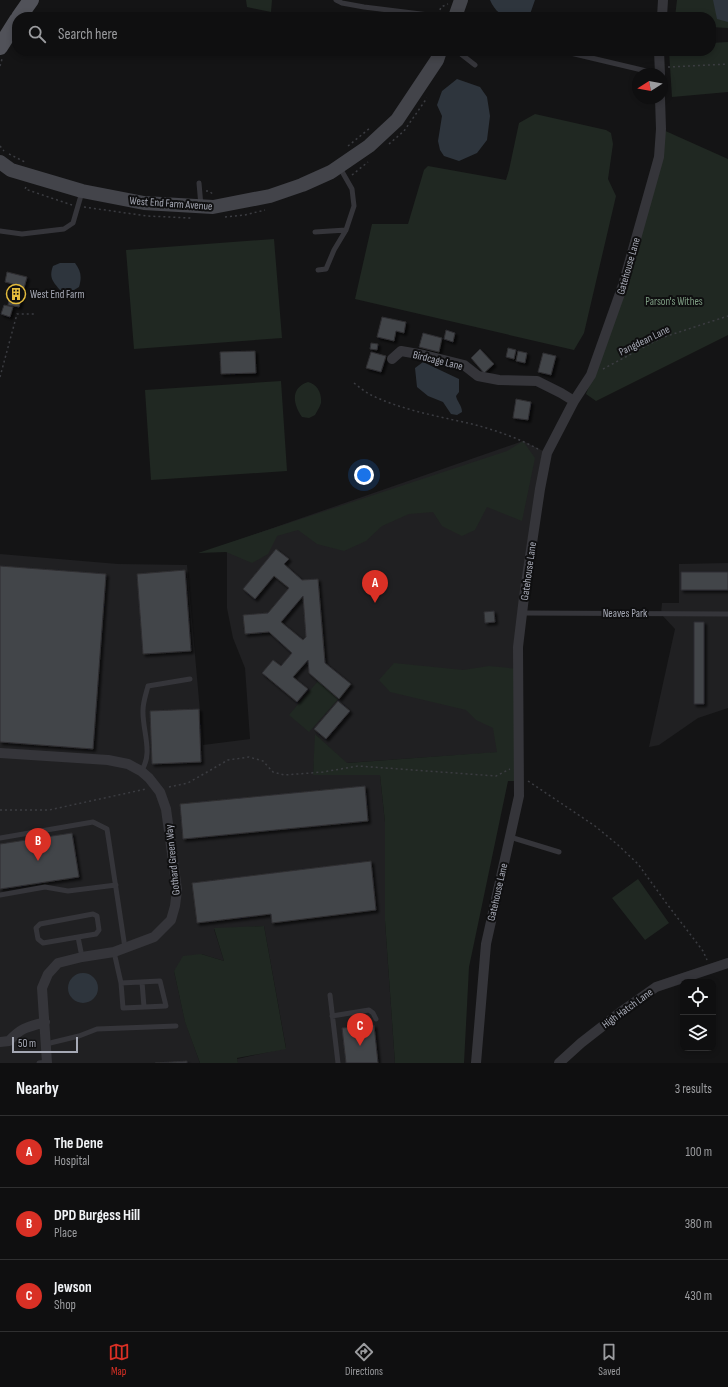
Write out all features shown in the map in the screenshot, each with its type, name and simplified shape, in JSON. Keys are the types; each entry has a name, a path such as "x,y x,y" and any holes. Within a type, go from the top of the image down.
{"main road":[{"path":"23,12 31,0"},
{"path":"2,53 12,31"}],"street":[{"path":"662,12 663,0"},
{"name":"West End Farm Avenue","path":"4,167 82,191 198,213 213,207 270,196 302,185 331,172 369,146 396,120 438,56"},
{"path":"659,56 659,68"},
{"name":"Gatehouse Lane","path":"476,1063 486,944 519,796 518,647 540,489 547,453 574,401 591,375 623,285 659,158 661,129 660,104"},
{"name":"Birdcage Lane","path":"392,359 400,351 424,354 464,365 478,376 500,380 537,381 574,401"},
{"name":"Gothard Green Way","path":"0,753 108,760 128,764 141,771 149,778 160,792 166,809 174,861 177,890 176,906 171,920 154,937 114,952 82,957 58,963 48,974 42,988 46,1044 44,1063"},
{"name":"High Hatch Lane","path":"559,1063 581,1043 656,987 728,963"},
{"path":"0,1042 9,1040 18,1031 26,1027 45,1022"}],"lane":[{"path":"336,0 342,3 364,7 410,12"},
{"path":"463,56 475,65"},
{"path":"585,56 641,68"},
{"path":"318,270 326,269 334,250 346,230 354,206 352,189 339,167"},
{"path":"198,213 200,191 199,183"},
{"path":"0,231 22,234 64,229 73,223 82,191"},
{"path":"316,232 346,230"},
{"name":"Neaves Park","path":"522,613 728,614"},
{"path":"141,771 145,766 147,755 143,710 148,686 190,679"},
{"path":"0,838 93,822 107,829 125,949"},
{"path":"510,837 559,852"},
{"path":"0,895 45,888 68,891 116,885"},
{"path":"93,914 97,916 99,930 96,934 78,937 43,943 38,940 36,928 40,924 93,914"},
{"path":"78,937 82,957"},
{"path":"114,952 121,983 123,1008 166,1006 160,981 121,983"},
{"path":"142,982 144,1007"},
{"path":"330,995 338,1063"},
{"path":"332,1016 369,1010 373,1013 376,1019"},
{"path":"46,1044 79,1036 97,1029 176,1026"}],"path":[{"path":"439,12 441,8 455,2"},
{"path":"0,66 2,53"},
{"path":"666,68 670,66 728,64"},
{"path":"387,146 404,131 430,92"},
{"path":"344,149 374,126"},
{"path":"0,146 3,151 31,164"},
{"path":"346,179 370,160"},
{"path":"25,189 78,206 147,216 198,213"},
{"path":"200,191 209,191 216,196"},
{"path":"224,217 244,215 270,208"},
{"path":"0,377 17,314 36,314"},
{"name":"Pangdean Lane","path":"591,375 661,338 728,316"},
{"path":"354,383 368,393 390,403 416,412 475,425 522,441 547,453"},
{"path":"0,810 49,810 147,789 153,797 167,788 188,783 228,760 249,757 263,761 273,772 284,775 323,772 358,766 496,776 519,769 525,780 594,826 618,845 638,864 703,951 711,969"}],"shaded area":[{"path":"490,0 535,0 531,12 498,12"},
{"path":"713,0 728,0 728,22 717,19"},
{"path":"457,79 480,87 487,97 490,116 487,140 477,153 459,161 444,156 440,150 438,141 442,116 437,105 442,91"},
{"path":"60,263 75,263 80,274 79,287 74,290 60,290 55,284 51,276 52,270 53,266"},
{"path":"423,362 459,379 459,392 456,396 462,412 457,415 451,414 443,402 428,396 417,387 415,368"},
{"path":"523,441 547,453 524,597 519,751 346,763 316,735 313,775 380,775 385,822 385,921 395,1063 238,1063 237,1059 286,1048 264,926 214,929 224,961 201,954 174,971 185,1021 200,1063 0,1063 0,554 118,564 187,565 203,745 250,739 245,668 233,638 227,608 227,544"},
{"path":"728,563 728,708 698,718 659,745 649,747 675,629 661,614 662,603 679,603 679,564"},
{"path":"83,973 89,974 97,982 97,994 89,1002 83,1003 77,1002 69,994 68,988 69,982 77,974"}],"green space":[{"path":"246,0 272,0 271,12 247,7"},
{"path":"677,0 728,0 728,28 716,27 716,12 676,12"},
{"path":"728,42 728,92 672,97 669,56 716,56 716,43"},
{"path":"535,114 606,130 611,133 613,144 608,179 616,196 584,333 574,350 355,299 372,224 408,224 424,170 428,166 506,180 519,123"},
{"name":"Parson's Withes","path":"661,129 728,159 728,335 596,401 586,394 623,285"},
{"path":"274,239 282,338 134,349 126,250"},
{"path":"281,381 287,471 151,480 145,390"},
{"path":"308,382 314,385 320,392 321,399 321,404 315,415 309,418 302,417 295,402 298,388"},
{"path":"523,441 535,458 522,521 487,507 475,530 462,536 442,526 433,512 409,514 382,526 366,541 344,551 317,544 298,530 277,536 268,554 252,563 226,552 198,553 507,451"},
{"path":"394,663 463,670 489,666 519,669 519,781 508,781 469,967 464,1063 395,1063 385,921 385,822 380,775 313,775 315,734 347,763 497,752 493,728 476,720 466,710 390,692 379,680"},
{"path":"318,681 338,699 309,732 289,715"},
{"path":"638,879 669,923 645,940 612,898"},
{"path":"264,926 286,1049 237,1058 238,1063 200,1063 185,1022 174,971 183,956 201,954 224,961 214,928"}],"building":[{"name":"West End Farm","path":"7,272 27,277 19,307 8,305 13,284 5,282"},
{"path":"4,305 13,307 10,317 1,314"},
{"path":"382,317 406,322 404,333 396,331 394,341 377,337"},
{"path":"446,330 455,333 453,342 444,339"},
{"path":"423,333 442,338 439,352 419,347"},
{"path":"371,343 378,344 377,350 370,349"},
{"path":"508,348 516,350 514,359 506,357"},
{"path":"480,349 494,364 484,373 471,358"},
{"path":"255,351 256,373 221,374 220,352"},
{"path":"518,351 527,353 525,363 516,361"},
{"path":"371,352 386,356 381,372 366,368"},
{"path":"543,353 556,356 551,375 538,372"},
{"path":"516,399 531,402 528,420 513,418"},
{"path":"276,549 289,559 284,564 302,580 318,579 325,663 351,684 339,699 309,673 308,660 293,677 308,689 297,702 262,673 273,660 281,666 292,653 269,632 245,634 243,615 268,613 289,588 274,576 255,599 243,589","holes":["303,596 306,637 303,640 281,622"]},
{"path":"0,566 106,574 93,749 0,742"},
{"path":"185,570 191,651 143,654 137,574"},
{"path":"681,572 728,572 728,590 681,590"},
{"path":"494,611 495,622 485,623 484,612"},
{"path":"694,622 704,622 704,704 694,704"},
{"path":"338,701 350,711 326,739 314,729"},
{"path":"199,709 201,762 152,764 150,711"},
{"path":"365,786 368,821 183,839 180,804"},
{"path":"72,833 79,877 0,889 0,844"},
{"path":"371,861 376,910 272,923 271,914 197,923 192,883"},
{"path":"374,1025 378,1063 346,1063 342,1028"},
{"path":"187,1061 187,1063 155,1063"}],"place":[{"name":"West End Farm","path":"16,294"},
{"name":"The Dene","path":"375,603"},
{"name":"DPD Burgess Hill","path":"38,861"},
{"name":"Jewson","path":"360,1046"}]}
